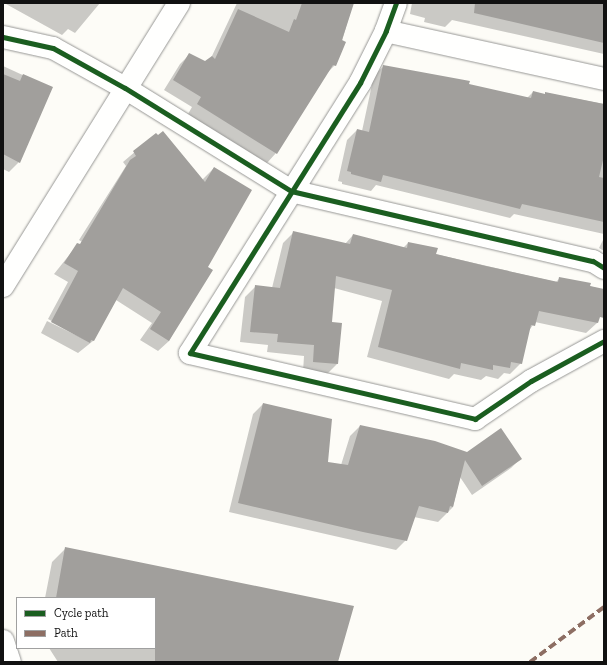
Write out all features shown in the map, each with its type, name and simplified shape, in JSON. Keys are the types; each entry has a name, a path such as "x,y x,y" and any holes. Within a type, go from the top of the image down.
{"street":[{"path":"3,286 179,3"},
{"path":"396,3 386,31 360,83 190,353 475,419 531,381 604,341"},
{"path":"386,31 604,79"},
{"path":"3,37 53,48 125,88 291,191 593,261 604,268"},
{"path":"3,641 10,662"}],"building":[{"path":"302,3 354,3 342,40 346,42 336,66 333,65 277,154 197,104 201,97 173,80 189,53 205,61 212,56 215,59 238,9 289,32 294,19 296,20"},
{"path":"475,3 604,3 604,43 474,13"},
{"path":"383,65 470,81 469,84 531,98 533,91 604,104 604,156 599,177 604,178 604,222 522,204 520,209 383,175 381,182 351,174 351,172 347,171 357,129 369,132"},
{"path":"3,74 20,81 23,74 53,87 20,163 3,154"},
{"path":"163,131 205,182 214,167 252,190 208,267 213,270 169,341 150,329 161,312 123,288 94,341 91,340 90,343 51,322 78,271 64,263 77,243 80,244 130,160 136,156 133,151 156,133 158,135"},
{"path":"293,231 350,244 353,234 407,248 408,242 438,248 436,254 486,266 558,282 559,277 591,283 590,286 604,289 604,318 600,317 598,323 539,311 535,326 531,325 522,364 511,362 510,368 493,365 493,370 461,363 460,369 378,347 392,290 336,276 332,322 342,323 338,364 313,362 314,345 277,342 278,334 250,332 255,285 280,288"},
{"path":"263,403 332,419 328,462 348,465 360,425 435,441 467,452 501,428 522,459 482,486 465,460 453,507 450,506 448,513 419,506 407,541 363,532 238,503"},
{"path":"65,547 354,606 338,662 155,662 156,597 56,597"}],"marked path":[{"path":"530,662 604,607"}],"cycle path":[{"path":"396,3 386,31 360,83 190,353 475,419 531,381 604,341"},
{"path":"3,37 53,48 125,88 291,191 593,261 604,268"}]}
